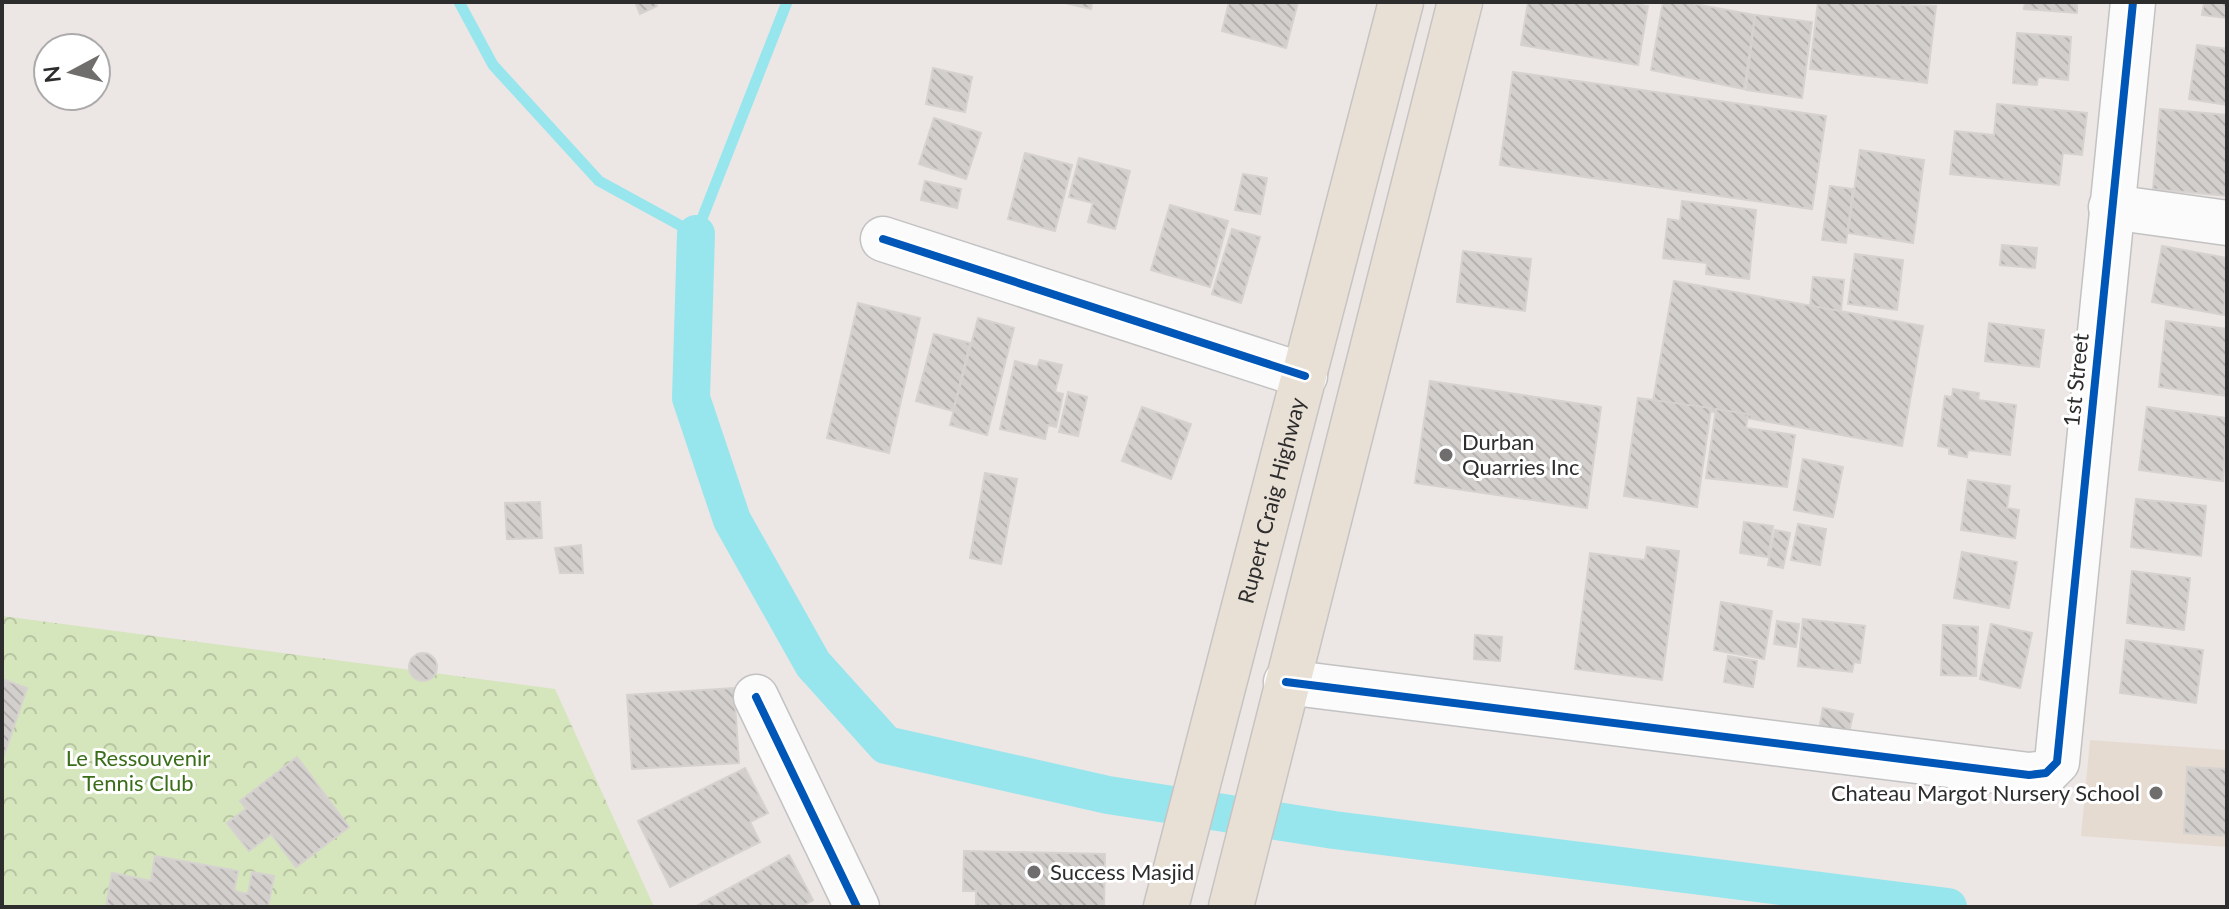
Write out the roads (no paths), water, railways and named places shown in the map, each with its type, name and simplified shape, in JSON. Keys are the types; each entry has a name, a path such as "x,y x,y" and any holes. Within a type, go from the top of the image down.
{"main road":[{"name":"Rupert Craig Highway","path":"1166,907 1204,772 1401,2"},
{"path":"1231,907 1460,2"}],"street":[{"name":"1st Street","path":"1286,682 2029,775 2046,773 2057,762 2133,2"},
{"path":"2111,207 2227,223"},
{"path":"883,239 1305,376"},
{"path":"756,697 857,907"}],"waterway":[{"path":"459,2 493,65 599,181 696,234 787,2"},
{"path":"696,234 691,398 732,520 813,664 886,745 1108,795 1334,830 1948,907"}],"place":[{"name":"Durban Quarries Inc","path":"1446,455"},
{"name":"Chateau Margot Nursery School","path":"2156,793"},
{"name":"Success Masjid","path":"1034,872"}],"park label":[{"name":"Le Ressouvenir Tennis Club","path":"138,770"}]}
